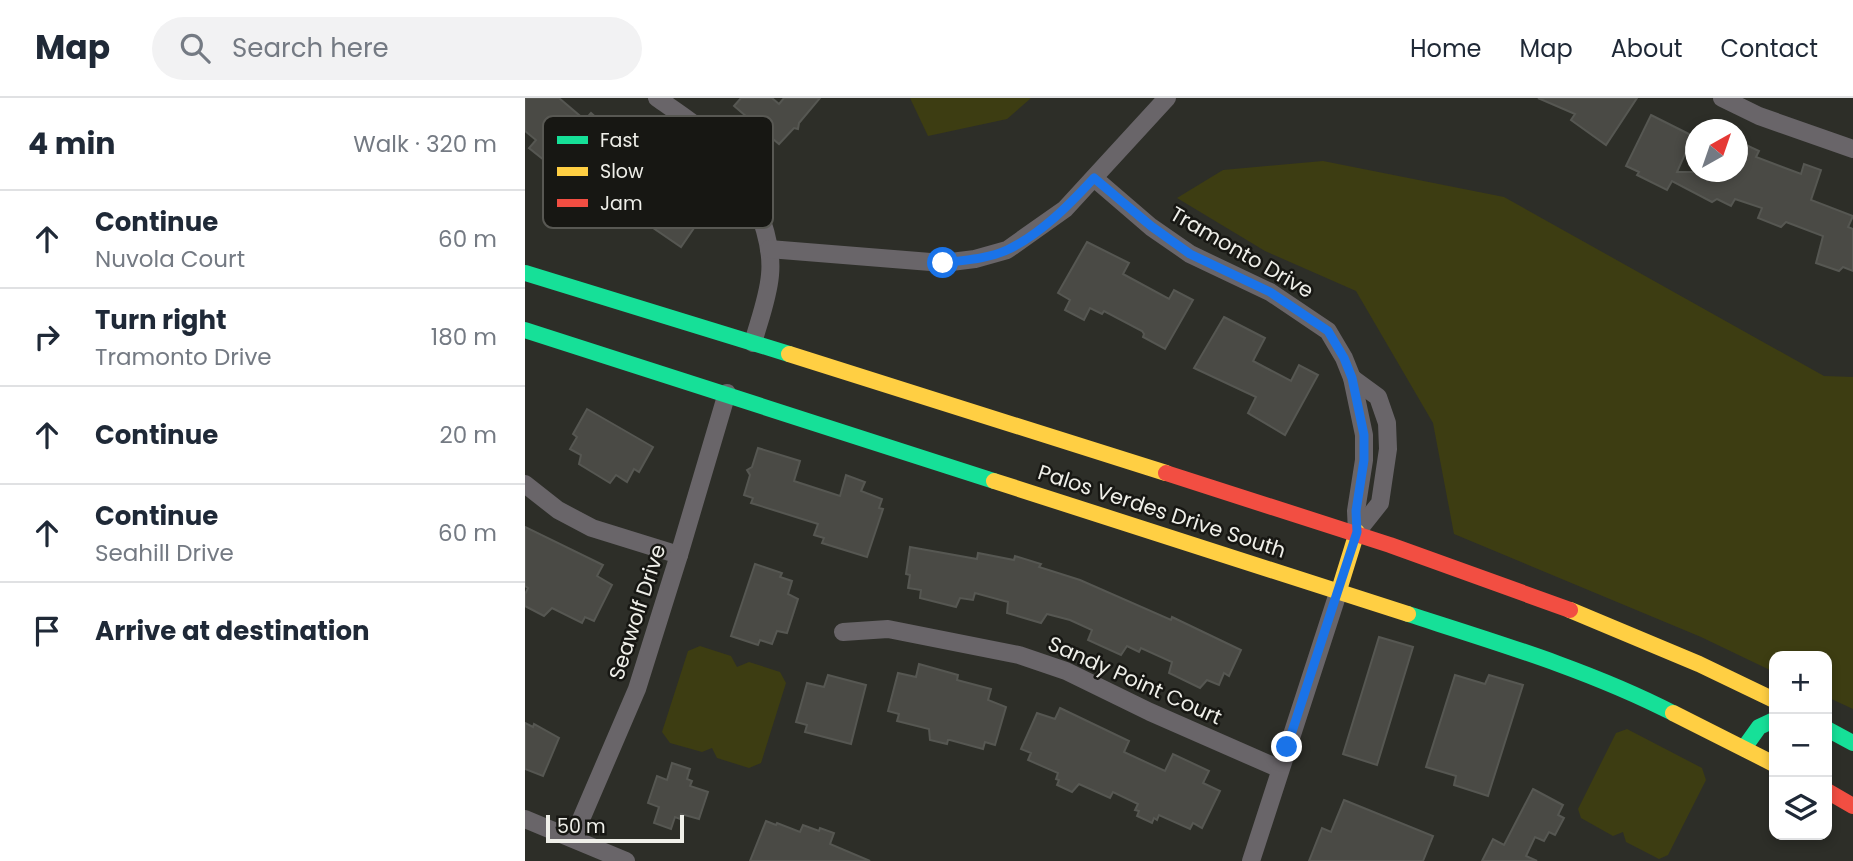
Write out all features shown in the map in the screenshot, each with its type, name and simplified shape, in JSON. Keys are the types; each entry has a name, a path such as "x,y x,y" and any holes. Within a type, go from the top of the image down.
{"main road":[{"name":"Palos Verdes Drive South","path":"525,273 1357,532 1572,610 1696,661 1769,698"},
{"name":"Palos Verdes Drive South","path":"525,330 1339,590 1571,668 1636,694 1769,761"},
{"path":"1339,590 1357,532"},
{"path":"1744,748 1754,730 1769,721"},
{"path":"1832,732 1853,746"},
{"path":"1832,738 1853,746"},
{"path":"1832,794 1853,806"}],"street":[{"path":"657,98 681,116"},
{"path":"769,249 943,263 975,259 1007,250 1065,209 1167,98"},
{"path":"1722,98 1759,116 1853,149"},
{"name":"Tramonto Drive","path":"1094,178 1151,226 1190,254 1270,292 1328,331 1352,378 1364,435 1364,460 1356,511 1357,532"},
{"path":"753,343 770,276 769,249 763,228"},
{"name":"Tramonto Drive","path":"1352,378 1378,397 1387,423 1388,449 1380,503 1357,532"},
{"name":"Seawolf Drive","path":"573,838 637,689 727,393"},
{"path":"525,484 558,510 591,528 679,555"},
{"path":"1251,861 1339,590"},
{"name":"Sandy Point Court","path":"843,632 888,629 1019,655 1066,671 1150,712 1280,769"},
{"path":"525,819 626,861"}],"shaded area":[{"path":"910,98 1031,98 1007,119 928,136"},
{"path":"1323,161 1504,197 1824,376 1853,377 1853,709 1832,699 1832,651 1769,651 1769,670 1701,637 1454,534 1433,423 1356,291 1265,251 1177,198 1223,170"},
{"path":"700,646 731,656 737,667 749,662 780,672 786,683 761,763 749,768 717,758 712,748 702,752 670,743 662,732 688,651"},
{"path":"1627,729 1702,768 1706,780 1668,855 1659,859 1626,842 1623,832 1613,836 1581,818 1578,809 1616,733"}],"building":[{"path":"525,98 559,98 580,116 543,116 543,159 529,148 536,140 525,131"},
{"path":"741,98 772,98 779,104 784,98 820,98 799,123 798,129 794,128 779,144 773,139 773,116 746,116 734,106"},
{"path":"1538,98 1637,98 1606,145 1571,120 1575,114"},
{"path":"1651,115 1685,132 1685,154 1677,172 1685,172 1685,182 1748,182 1748,146 1759,151 1756,157 1801,174 1804,164 1821,170 1811,200 1853,216 1848,227 1853,229 1853,271 1843,267 1839,271 1816,263 1823,236 1786,222 1781,227 1758,218 1762,208 1735,199 1731,206 1717,199 1712,202 1672,181 1667,190 1637,175 1639,172 1626,166"},
{"path":"653,228 694,228 681,247"},
{"path":"1087,242 1129,263 1123,274 1169,299 1174,290 1193,300 1165,349 1143,337 1142,331 1104,311 1102,314 1090,308 1084,320 1065,310 1070,300 1058,293"},
{"path":"1224,317 1265,338 1253,361 1291,381 1299,365 1318,375 1285,435 1248,413 1256,397 1194,368"},
{"path":"587,409 653,447 639,472 634,469 627,482 616,475 610,483 579,464 581,455 570,449 577,437 573,434"},
{"path":"758,448 800,461 794,481 840,496 846,475 865,482 861,491 882,499 879,508 883,509 867,557 822,543 824,538 814,535 818,524 751,503 753,498 744,495 750,475 747,470 752,467"},
{"path":"525,527 603,565 597,576 612,585 594,621 585,617 582,623 552,608 544,616 525,606 528,588 525,586"},
{"path":"910,547 977,559 978,553 1014,560 1015,556 1041,564 1039,567 1080,580 1171,620 1172,617 1241,650 1229,676 1224,673 1219,685 1207,680 1200,688 1169,673 1172,662 1141,648 1139,652 1127,646 1121,655 1088,640 1092,630 1070,620 1047,614 1041,623 1007,613 1008,602 975,593 973,600 960,598 956,607 920,598 921,590 908,588 910,575 906,574"},
{"path":"755,564 782,573 780,577 792,581 788,594 798,599 787,633 777,631 772,644 760,640 758,645 731,636"},
{"path":"1379,637 1413,647 1377,765 1343,754"},
{"path":"919,664 958,675 957,680 991,689 988,700 1006,707 995,745 985,742 983,749 950,740 947,744 930,740 929,729 897,721 899,714 888,711 898,673 916,677"},
{"path":"828,675 866,685 851,744 805,732 807,725 796,722 807,683 824,687"},
{"path":"1455,675 1485,684 1489,675 1523,685 1488,796 1454,785 1456,776 1426,767"},
{"path":"1060,708 1129,741 1124,752 1165,771 1173,754 1209,771 1203,783 1220,791 1202,828 1193,823 1190,829 1159,815 1152,823 1137,816 1139,811 1135,810 1138,804 1113,792 1110,798 1079,784 1072,792 1057,785 1058,773 1028,760 1031,753 1021,749 1037,713 1055,719"},
{"path":"525,723 533,727 534,724 559,738 543,776 525,769"},
{"path":"672,763 690,769 687,779 692,781 690,786 708,792 699,819 681,814 680,819 675,817 671,829 654,823 659,807 648,803 657,776 667,780"},
{"path":"1533,789 1563,805 1558,815 1564,818 1555,835 1549,832 1544,841 1535,837 1526,856 1537,861 1482,861 1493,839 1504,845"},
{"path":"1344,800 1433,836 1423,861 1309,861 1322,828 1331,832"},
{"path":"766,821 800,832 803,825 834,833 830,844 870,861 750,861"}],"traffic: fast":[{"path":"525,273 789,354"},
{"path":"525,330 994,481"},
{"path":"1408,614 1576,670 1673,713"},
{"path":"1744,748 1759,727 1769,722"},
{"path":"1832,732 1853,743"}],"traffic: slow":[{"path":"789,354 1166,473"},
{"path":"994,481 1408,614"},
{"path":"1339,590 1357,532"},
{"path":"1570,610 1699,664 1769,698"},
{"path":"1673,713 1769,761"}],"traffic: jam":[{"path":"1166,473 1390,545 1570,610"},
{"path":"1832,794 1853,806"}],"route":[{"path":"943,263 975,259 1007,250 1065,209 1094,178 1151,226 1190,254 1270,292 1328,331 1352,378 1364,435 1364,460 1356,511 1357,532 1287,747"}]}
